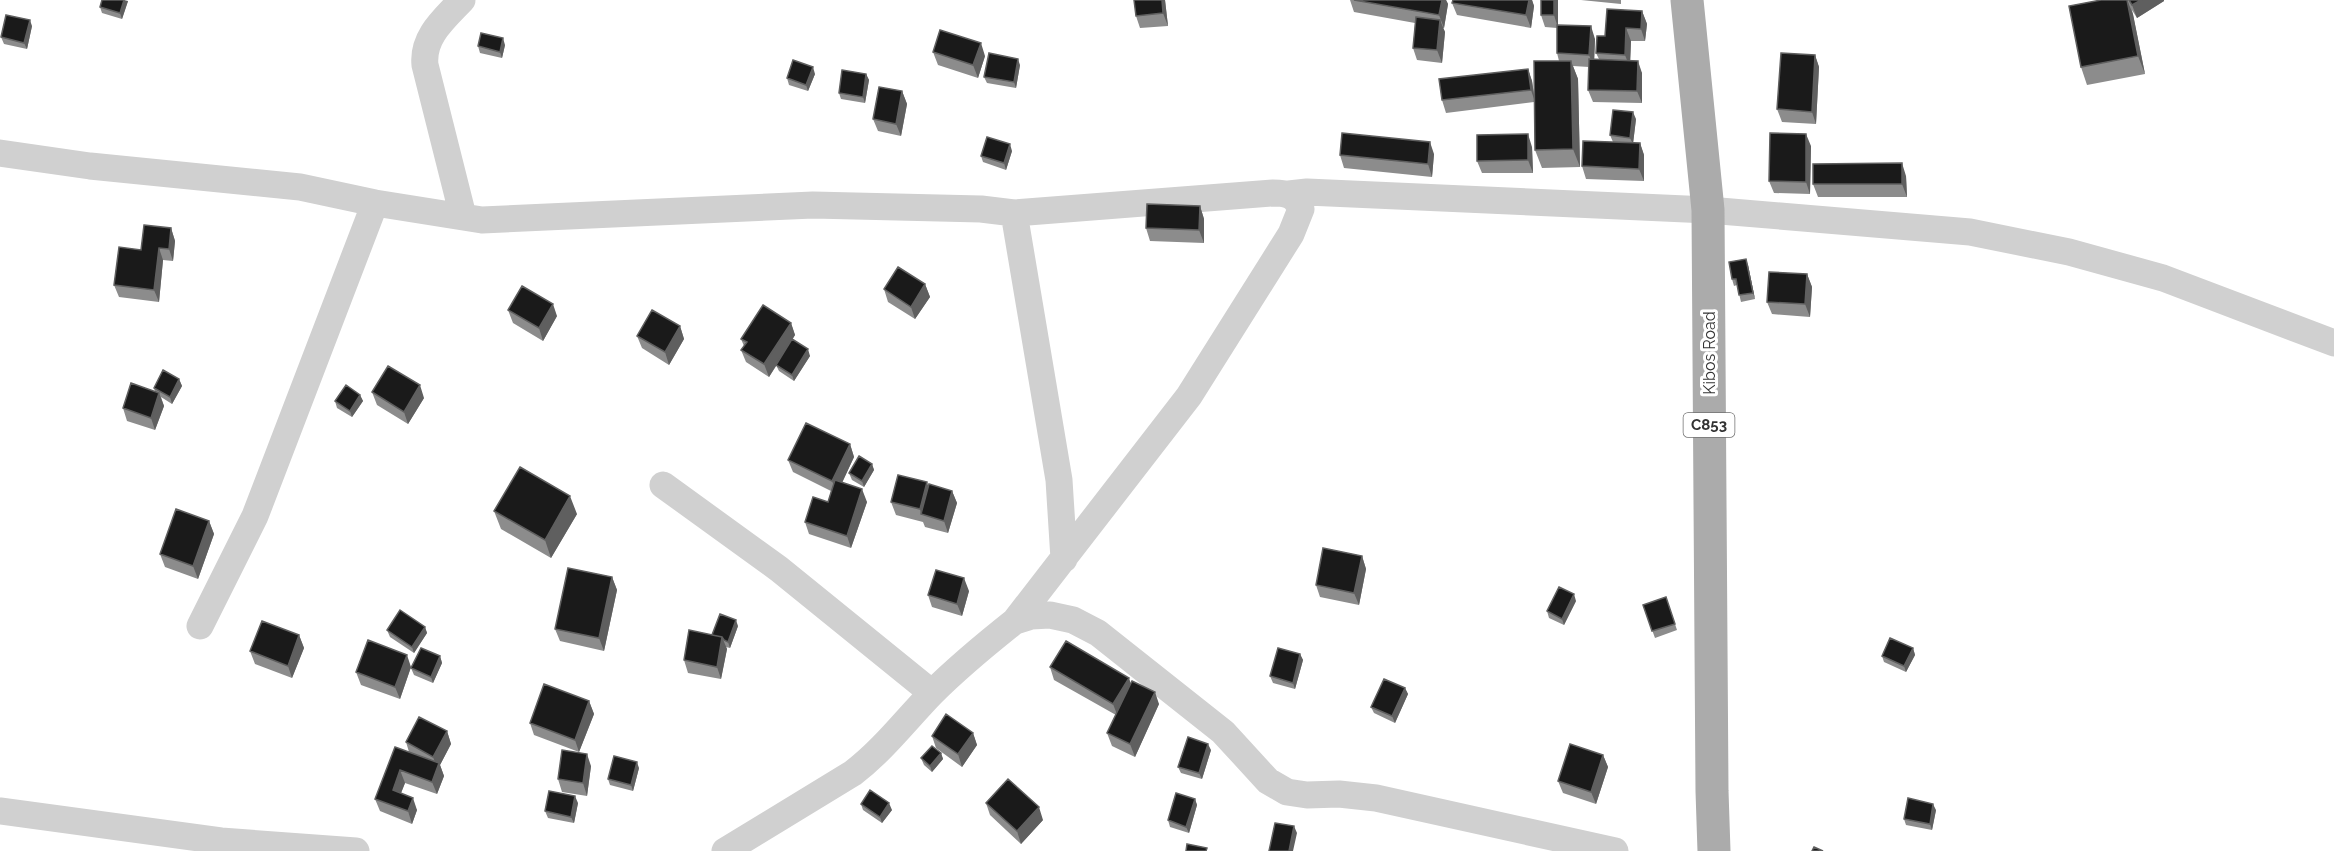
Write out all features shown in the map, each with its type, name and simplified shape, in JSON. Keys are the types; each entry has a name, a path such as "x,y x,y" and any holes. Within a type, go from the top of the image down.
{"main road":[{"name":"Kibos Road","path":"1687,0 1708,210 1714,851"}],"street":[{"path":"462,0 436,28 424,52 425,65 463,216"},
{"path":"0,153 90,166 300,187 375,203 482,220 813,206 981,209 1014,213 1307,192 1708,210 1970,232 2069,252 2163,278 2334,344"},
{"path":"725,851 860,768 882,749 932,693 1015,621 1189,396 1291,234 1301,209 1297,200 1289,194"},
{"path":"200,626 255,516 375,203"},
{"path":"1014,213 1059,480 1064,559"},
{"path":"663,484 779,569 932,693"},
{"path":"1015,621 1031,616 1050,615 1073,620 1098,633 1223,732 1268,781 1287,792 1376,798 1615,851"},
{"path":"0,811 221,841 356,851"}],"building":[{"path":"102,0 124,0 120,13 100,7"},
{"path":"1134,0 1162,0 1163,13 1136,16"},
{"path":"1354,0 1442,0 1439,15"},
{"path":"1453,0 1529,0 1526,15 1452,3"},
{"path":"1541,0 1554,0 1554,15 1541,15"},
{"path":"2101,0 2127,0 2138,56 2081,67 2069,6"},
{"path":"2129,0 2141,0 2132,5"},
{"path":"1607,9 1642,11 1641,29 1626,28 1625,55 1596,53 1597,36 1605,36"},
{"path":"6,15 30,20 24,43 1,37"},
{"path":"1416,17 1440,20 1437,50 1413,48"},
{"path":"1557,25 1591,26 1589,55 1557,53"},
{"path":"940,30 981,43 973,65 933,52"},
{"path":"481,33 503,38 500,52 478,46"},
{"path":"989,53 1018,59 1014,82 984,77"},
{"path":"1781,53 1815,55 1812,112 1777,109"},
{"path":"1589,59 1638,61 1637,91 1588,90"},
{"path":"793,60 813,67 806,85 787,78"},
{"path":"1534,61 1571,61 1573,149 1535,150"},
{"path":"1528,69 1531,90 1442,100 1439,79"},
{"path":"842,70 866,74 863,97 839,93"},
{"path":"879,87 902,91 896,124 873,119"},
{"path":"1613,110 1633,112 1630,138 1610,135"},
{"path":"1342,133 1430,142 1428,164 1340,155"},
{"path":"1770,133 1806,134 1806,182 1769,181"},
{"path":"1528,134 1528,160 1477,161 1477,135"},
{"path":"987,137 1010,144 1004,163 981,156"},
{"path":"1583,141 1640,143 1639,169 1582,166"},
{"path":"1902,163 1902,184 1813,184 1813,164"},
{"path":"1147,204 1200,206 1199,230 1146,228"},
{"path":"144,225 171,228 169,249 159,248 154,290 114,285 119,247 141,250"},
{"path":"1746,259 1753,293 1739,295 1736,279 1732,279 1729,262"},
{"path":"898,267 925,284 911,307 884,289"},
{"path":"1769,272 1807,274 1805,304 1767,302"},
{"path":"522,286 553,304 539,328 508,310"},
{"path":"763,305 791,323 764,364 741,350 747,342 741,339"},
{"path":"652,310 680,326 665,352 637,336"},
{"path":"792,339 808,349 792,375 776,365"},
{"path":"388,366 420,385 404,412 372,392"},
{"path":"163,370 179,379 170,397 154,388"},
{"path":"131,383 159,393 151,418 123,408"},
{"path":"346,385 360,395 350,411 335,401"},
{"path":"806,423 850,444 832,481 788,460"},
{"path":"859,456 872,464 862,481 849,473"},
{"path":"520,467 570,496 545,540 494,511"},
{"path":"898,475 927,482 920,509 891,502"},
{"path":"835,480 862,489 847,536 805,522 813,497 828,502"},
{"path":"929,484 952,491 944,521 921,514"},
{"path":"176,509 209,521 193,566 160,554"},
{"path":"1323,548 1362,556 1354,593 1316,585"},
{"path":"568,568 612,577 599,638 555,629"},
{"path":"936,570 964,578 957,604 928,595"},
{"path":"1559,587 1574,594 1562,619 1547,611"},
{"path":"1666,597 1675,624 1652,631 1643,605"},
{"path":"400,610 425,627 412,647 387,630"},
{"path":"720,614 736,620 728,642 722,637 712,635"},
{"path":"262,621 299,635 288,666 250,651"},
{"path":"689,630 722,637 717,667 684,660"},
{"path":"1890,638 1913,648 1904,666 1882,656"},
{"path":"368,640 407,655 395,687 356,672"},
{"path":"1066,641 1129,678 1113,704 1050,667"},
{"path":"421,648 440,656 431,677 411,668"},
{"path":"1278,648 1300,654 1293,683 1270,676"},
{"path":"1384,679 1405,688 1392,716 1371,707"},
{"path":"1132,681 1155,692 1130,744 1107,733"},
{"path":"544,684 589,701 575,740 530,723"},
{"path":"946,714 973,733 958,754 932,736"},
{"path":"419,717 447,731 433,757 406,742"},
{"path":"1188,737 1208,744 1199,773 1178,767"},
{"path":"1570,744 1603,755 1591,792 1558,781"},
{"path":"932,746 941,753 930,766 921,758"},
{"path":"395,747 439,763 432,782 400,770 393,790 413,798 408,811 375,799"},
{"path":"562,750 587,754 583,783 558,779"},
{"path":"614,756 637,762 631,785 608,779"},
{"path":"1008,779 1039,807 1017,831 986,803"},
{"path":"870,790 889,803 880,817 861,804"},
{"path":"549,791 575,796 571,817 545,811"},
{"path":"1176,793 1195,799 1186,827 1168,820"},
{"path":"1908,798 1933,804 1930,824 1904,819"},
{"path":"1275,823 1294,826 1289,851 1269,851"},
{"path":"1187,844 1207,848 1206,851 1186,851"}]}
